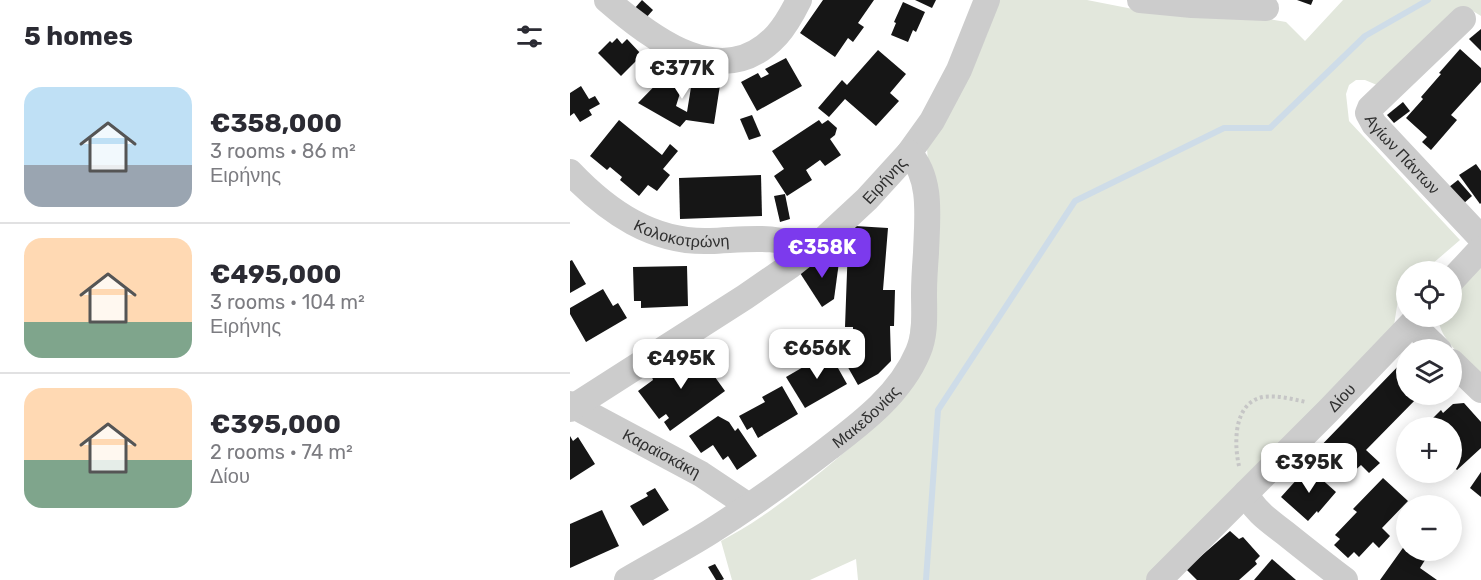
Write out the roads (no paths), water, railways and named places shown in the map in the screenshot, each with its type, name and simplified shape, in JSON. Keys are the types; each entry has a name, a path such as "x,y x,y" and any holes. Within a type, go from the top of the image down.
{"street":[{"path":"607,0 674,48 696,56 729,62 751,56 771,41 781,30 799,0"},
{"name":"Ειρήνης","path":"571,406 745,297 790,266 810,251 867,199 909,153 932,121 966,56 987,0"},
{"path":"1140,0 1266,8"},
{"name":"Αγίων Πάντων","path":"1463,19 1370,108 1368,113 1374,124 1481,238"},
{"name":"Μακεδονίας","path":"627,580 710,532 807,465 870,415 900,382 918,353 923,324 926,188 920,168 909,153"},
{"name":"Κολοκοτρώνη","path":"570,172 608,207 639,227 656,233 679,240 773,240 798,245 810,251"},
{"path":"1462,269 1481,249"},
{"name":"Δίου","path":"1159,580 1409,327"},
{"path":"1421,327 1431,339"},
{"path":"1462,372 1481,390"},
{"name":"Καραϊσκάκη","path":"571,406 701,474 749,506"},
{"path":"1246,493 1260,512 1345,580"}],"waterway":[{"path":"926,580 938,410 1075,201 1224,128 1270,128 1365,36 1428,0"}]}
